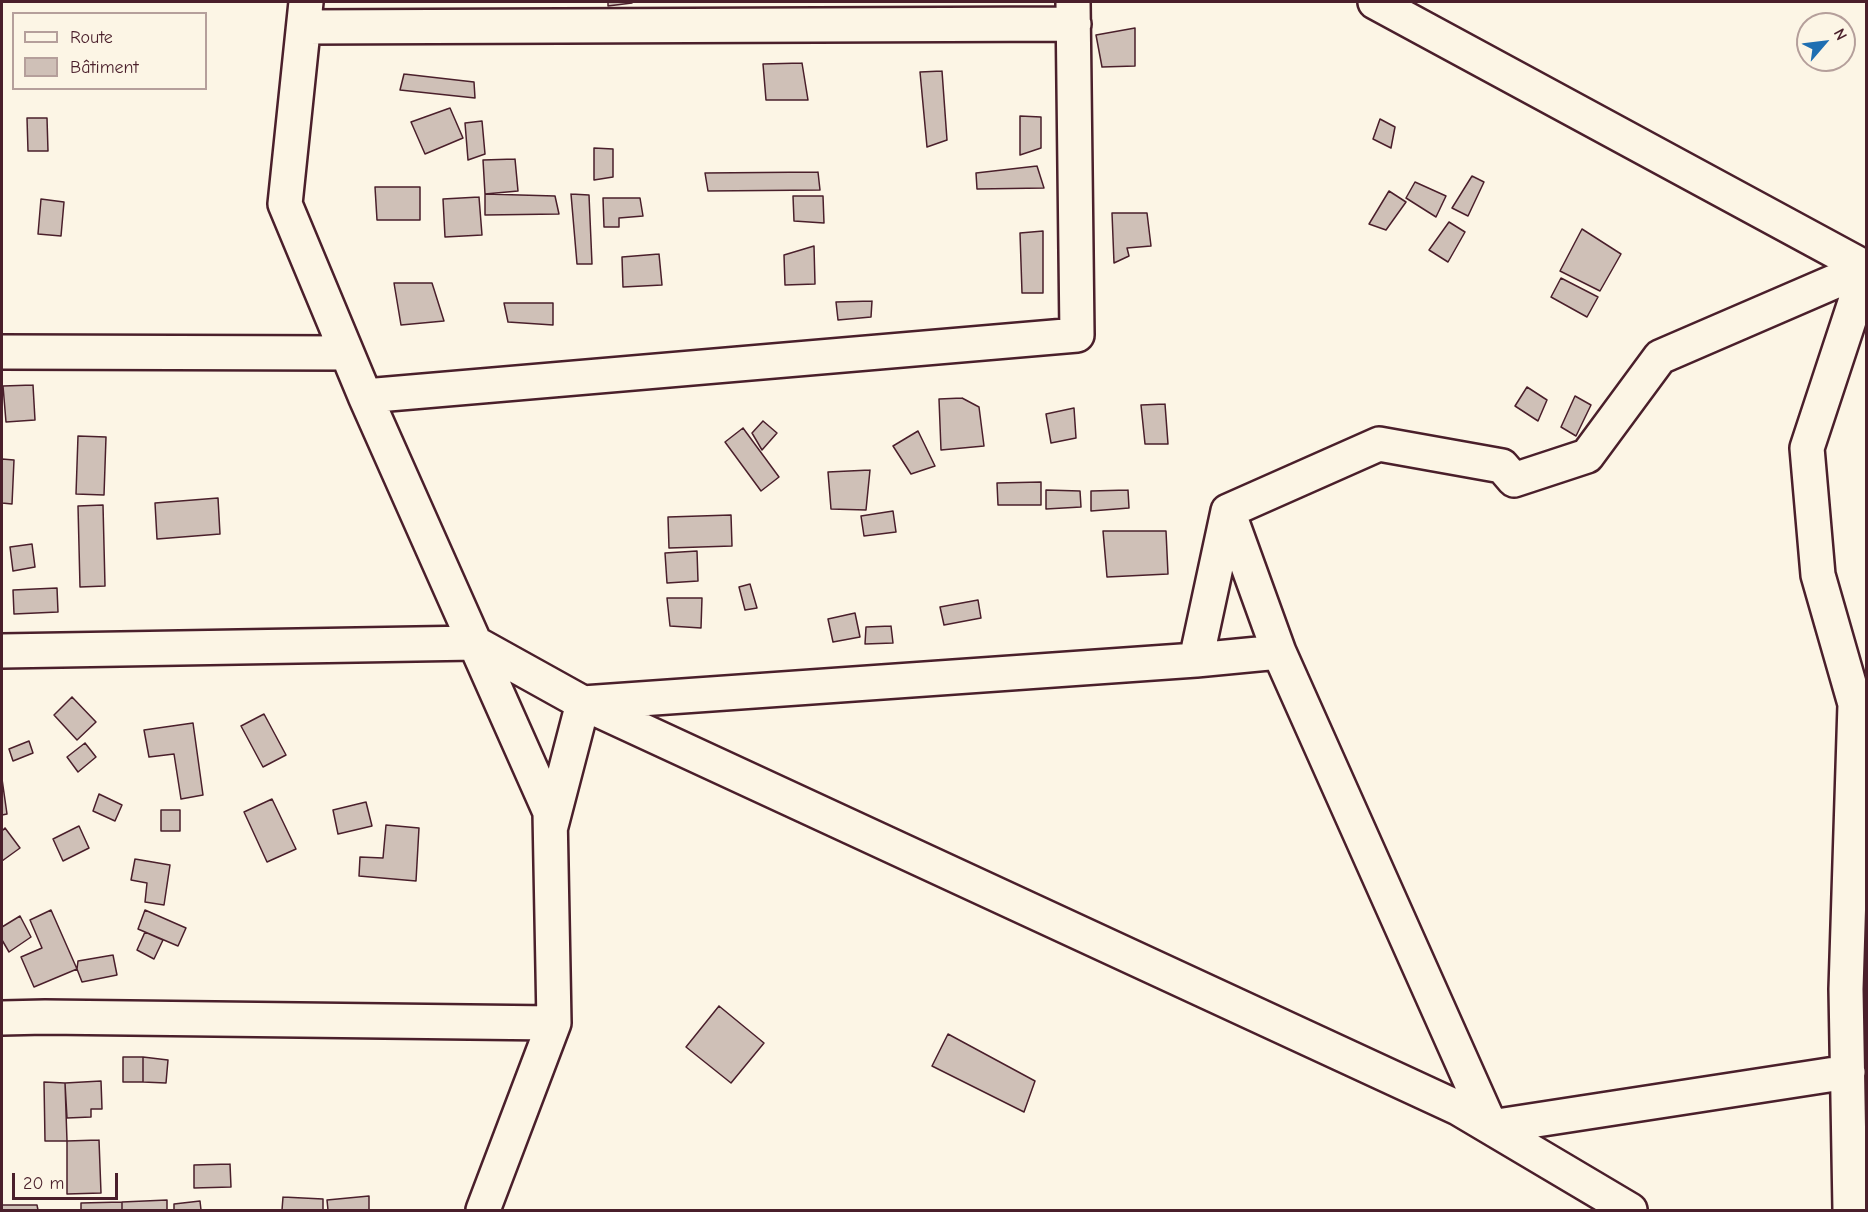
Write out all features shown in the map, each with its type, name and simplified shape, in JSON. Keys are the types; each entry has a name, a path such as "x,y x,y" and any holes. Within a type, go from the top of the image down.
{"street":[{"path":"1375,2 1866,268"},
{"path":"365,396 1077,335 1073,13 305,14 285,204 365,396 550,812 554,1023 483,1210"},
{"path":"1228,511 1379,444 1502,466 1514,480 1587,456 1660,357 1866,268"},
{"path":"1850,1210 1846,988 1855,704 1818,575 1806,448 1866,268"},
{"path":"2,352 347,353"},
{"path":"1228,511 1279,652 1491,1127"},
{"path":"1196,660 1228,511"},
{"path":"2,651 475,643 583,703 1447,1102 1491,1127 1591,1200 1630,1210"},
{"path":"583,703 1196,660 1279,652"},
{"path":"550,827 583,703"},
{"path":"2,1018 554,1023"},
{"path":"1491,1127 1848,1072"}],"building":[{"path":"608,2 632,2 632,3 608,6"},
{"path":"1135,28 1135,66 1102,67 1096,35"},
{"path":"802,63 808,100 766,100 763,64"},
{"path":"942,71 947,140 927,147 920,72"},
{"path":"404,74 474,82 475,98 400,90"},
{"path":"450,108 463,138 425,154 411,122"},
{"path":"1020,116 1041,117 1041,148 1020,155"},
{"path":"27,118 47,118 48,151 28,151"},
{"path":"1380,119 1395,127 1391,148 1373,139"},
{"path":"482,121 485,154 468,160 465,123"},
{"path":"594,148 613,149 613,177 594,180"},
{"path":"515,159 518,191 485,194 483,160"},
{"path":"1037,166 1044,188 977,189 976,173"},
{"path":"818,172 820,190 708,191 705,173"},
{"path":"1472,176 1484,182 1468,216 1452,208"},
{"path":"1415,182 1446,196 1436,217 1406,198"},
{"path":"375,187 420,187 420,220 377,220"},
{"path":"1389,191 1406,202 1386,230 1369,224"},
{"path":"485,194 555,196 559,214 485,215"},
{"path":"571,194 589,195 592,264 577,264"},
{"path":"793,196 823,196 824,223 794,221"},
{"path":"479,197 482,235 445,237 443,199"},
{"path":"603,198 640,198 643,216 619,218 619,227 604,227"},
{"path":"41,199 64,202 61,236 38,234"},
{"path":"1112,213 1147,213 1151,246 1127,248 1129,256 1114,263"},
{"path":"1449,222 1465,232 1448,262 1429,250"},
{"path":"1582,229 1621,254 1600,291 1560,271"},
{"path":"1043,231 1043,293 1022,293 1020,233"},
{"path":"814,246 815,284 785,285 784,255"},
{"path":"659,254 662,285 623,287 622,257"},
{"path":"1561,278 1598,297 1587,317 1551,297"},
{"path":"394,283 432,283 444,321 401,325"},
{"path":"872,301 871,317 838,320 836,302"},
{"path":"504,303 553,303 553,325 508,322"},
{"path":"33,385 35,420 6,422 3,386"},
{"path":"1527,387 1547,400 1538,421 1515,406"},
{"path":"1575,396 1591,405 1576,436 1561,427"},
{"path":"962,398 979,407 984,446 941,450 939,399"},
{"path":"1165,404 1168,444 1145,444 1141,405"},
{"path":"1074,408 1076,438 1051,443 1046,414"},
{"path":"763,421 777,433 762,450 752,433"},
{"path":"743,428 779,477 761,491 725,442"},
{"path":"918,431 935,466 911,474 893,446"},
{"path":"78,436 106,437 104,495 76,494"},
{"path":"2,459 14,460 12,504 2,503"},
{"path":"870,470 866,510 831,509 828,472"},
{"path":"1041,482 1041,505 998,505 997,483"},
{"path":"1046,490 1080,491 1081,507 1046,509"},
{"path":"1128,490 1129,508 1091,511 1091,491"},
{"path":"218,498 220,534 157,539 155,503"},
{"path":"103,505 105,586 80,587 78,506"},
{"path":"893,511 896,532 864,536 861,516"},
{"path":"731,515 732,546 669,548 668,517"},
{"path":"1103,531 1166,531 1168,574 1107,577"},
{"path":"32,544 35,567 13,571 10,547"},
{"path":"697,551 698,581 667,583 665,553"},
{"path":"750,584 757,608 745,610 739,587"},
{"path":"57,588 58,612 14,614 13,590"},
{"path":"667,598 702,598 701,628 670,626"},
{"path":"978,600 981,618 944,625 940,607"},
{"path":"855,613 860,637 833,642 828,619"},
{"path":"891,626 893,643 865,644 866,627"},
{"path":"72,697 96,722 77,740 54,715"},
{"path":"264,714 286,755 263,767 241,726"},
{"path":"193,723 203,795 181,799 174,754 149,757 144,730"},
{"path":"29,741 33,753 13,761 9,749"},
{"path":"85,743 96,757 78,772 67,757"},
{"path":"2,779 7,814 2,815"},
{"path":"99,794 122,805 115,821 93,811"},
{"path":"272,799 296,849 267,862 244,812"},
{"path":"366,802 372,826 338,834 333,810"},
{"path":"161,810 180,810 180,831 161,831"},
{"path":"386,825 419,828 416,881 359,876 360,857 383,858"},
{"path":"79,826 89,848 63,861 53,839"},
{"path":"5,828 20,848 2,861 2,831"},
{"path":"135,859 170,865 164,905 145,902 147,883 131,880"},
{"path":"51,910 77,969 34,987 21,957 42,948 30,920"},
{"path":"145,910 186,928 178,946 138,929"},
{"path":"20,916 31,937 9,952 2,940 2,927"},
{"path":"145,932 163,940 154,959 137,950"},
{"path":"113,955 117,975 82,982 77,969 78,961"},
{"path":"719,1006 764,1043 731,1083 686,1047"},
{"path":"948,1034 1035,1081 1024,1112 932,1066"},
{"path":"123,1057 143,1057 143,1082 123,1082"},
{"path":"143,1057 168,1060 166,1083 143,1082"},
{"path":"101,1081 102,1109 91,1109 91,1117 67,1118 65,1083"},
{"path":"44,1082 65,1083 67,1141 45,1141"},
{"path":"99,1140 101,1193 67,1194 67,1141"},
{"path":"230,1164 231,1187 194,1188 194,1165"},
{"path":"369,1196 369,1210 328,1210 327,1200"},
{"path":"283,1197 323,1199 323,1210 282,1210"},
{"path":"167,1200 167,1210 122,1210 122,1202"},
{"path":"200,1201 201,1210 174,1210 174,1204"},
{"path":"122,1202 122,1210 81,1210 81,1203"},
{"path":"2,1205 37,1205 38,1210 2,1210"}]}
